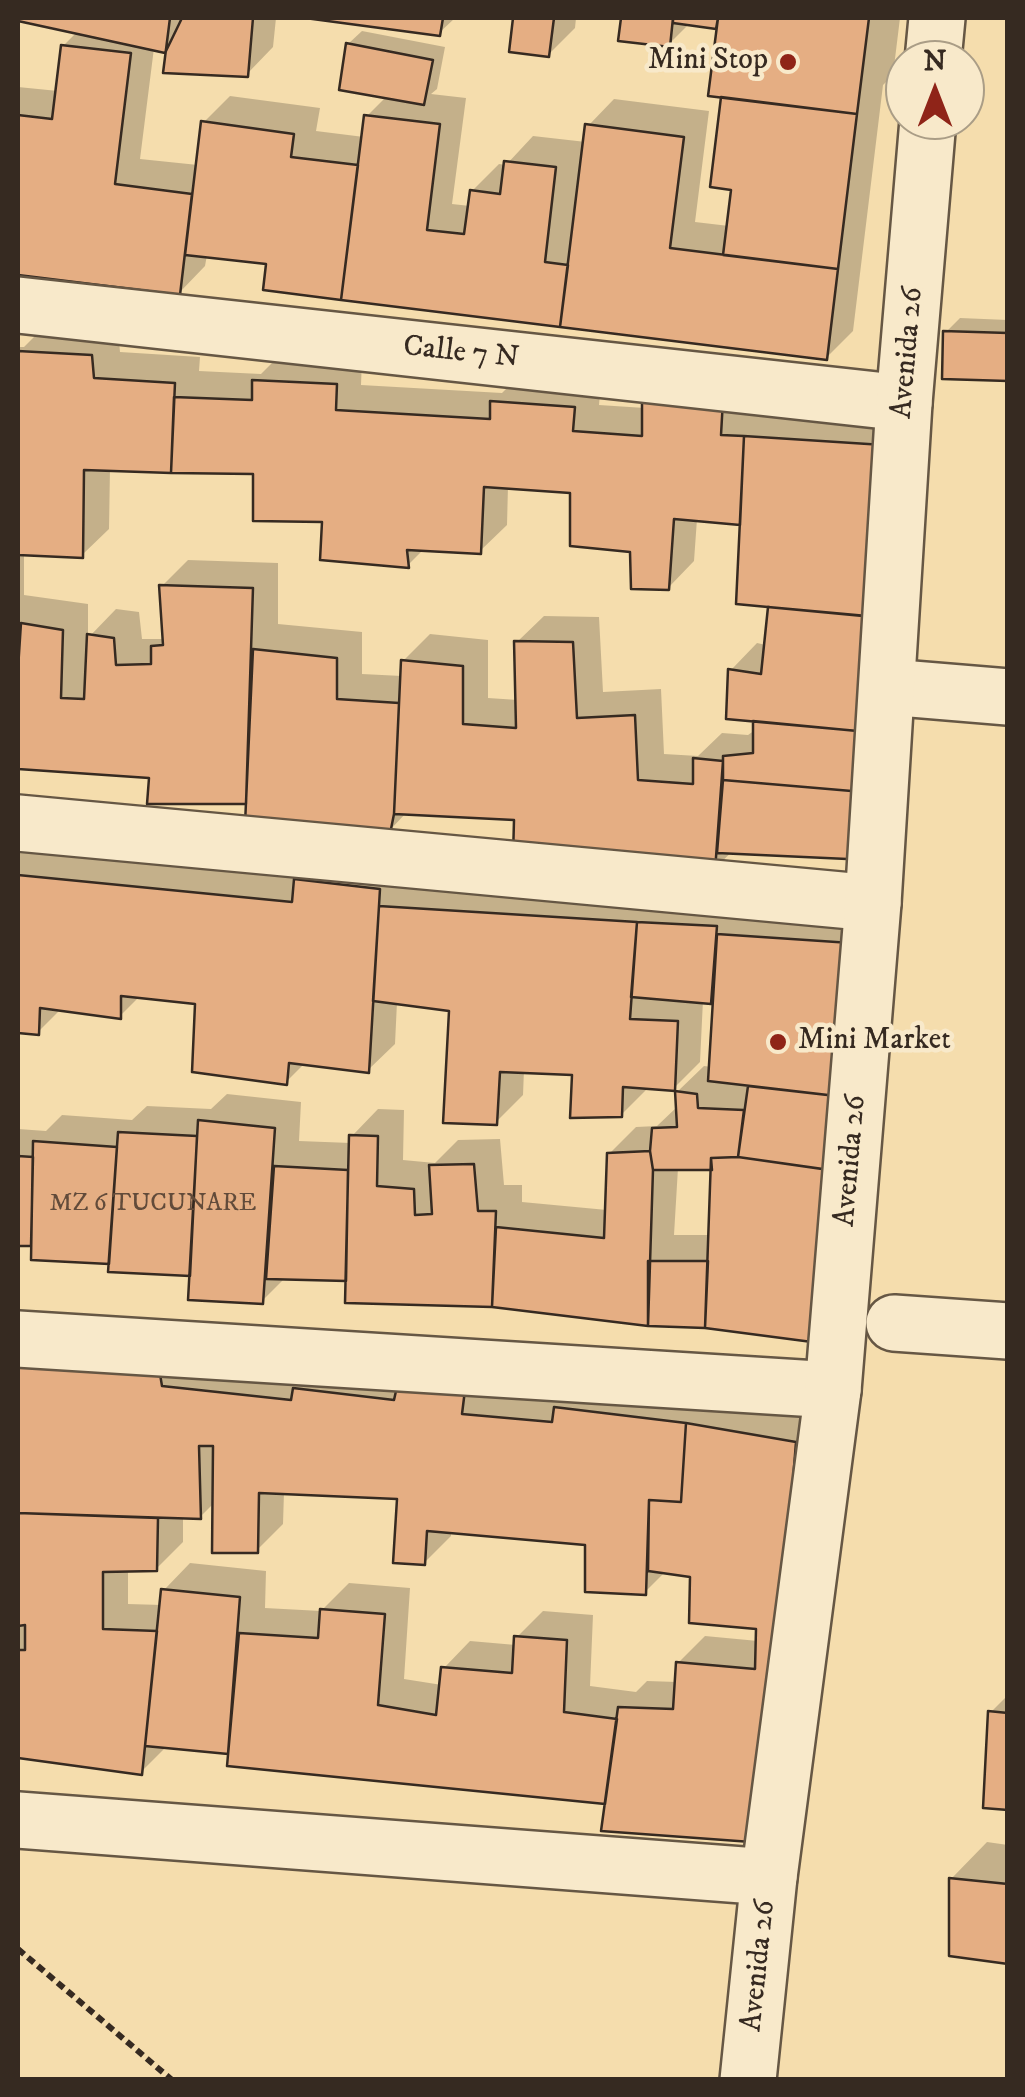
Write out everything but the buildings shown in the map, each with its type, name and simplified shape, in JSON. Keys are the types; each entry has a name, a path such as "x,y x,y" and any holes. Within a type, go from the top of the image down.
{"street":[{"name":"Avenida 26","path":"748,2080 769,1876 833,1390 874,903 904,403 926,140"},
{"name":"Calle 7 N","path":"18,305 904,403"},
{"path":"888,687 1008,697"},
{"path":"18,823 874,903"},
{"path":"894,1323 1008,1331"},
{"path":"18,1339 833,1390"},
{"path":"18,1820 769,1876"}],"path":[{"path":"18,1949 172,2080"}],"place":[{"name":"Mini Stop","path":"788,62"},
{"name":"Mini Market","path":"778,1042"}]}
